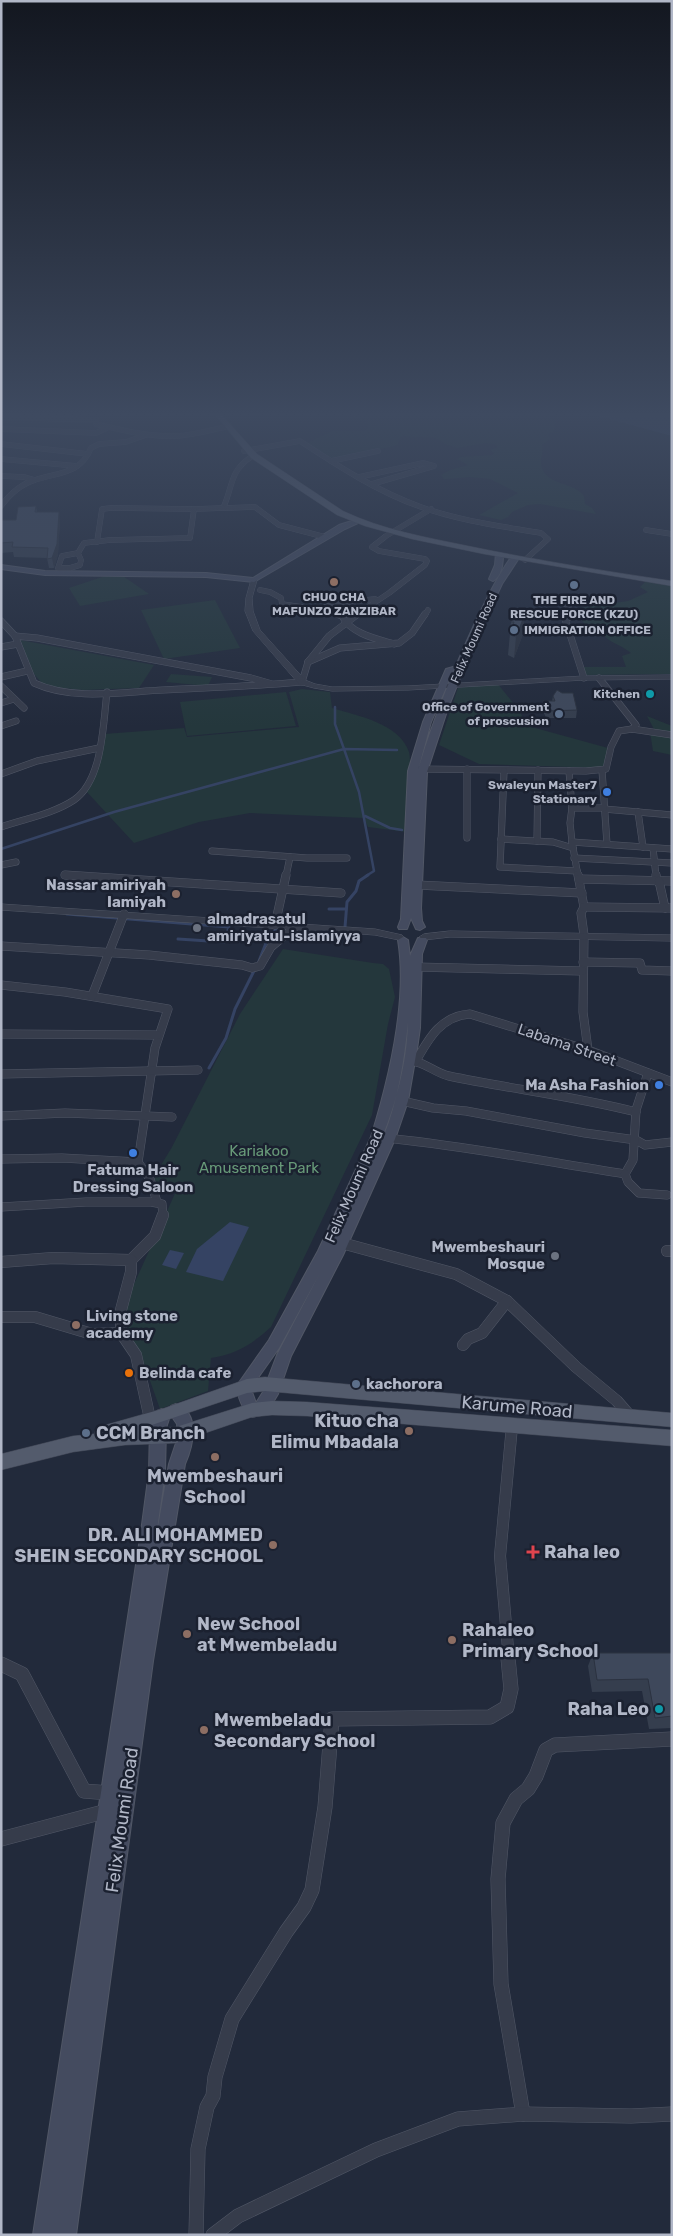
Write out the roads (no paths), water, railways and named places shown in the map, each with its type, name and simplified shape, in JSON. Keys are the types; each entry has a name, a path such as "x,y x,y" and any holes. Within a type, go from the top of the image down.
{"main road":[{"path":"341,518 392,533 499,555 672,584"},
{"path":"1,567 45,573 206,575 254,580 325,537 355,522"},
{"name":"Felix Moumi Road","path":"256,1410 267,1400 284,1355 336,1241 390,1135 395,1107 394,1078 403,1027 405,960 401,933 406,919 413,859 418,769 433,735 447,687 499,565 499,555"},
{"name":"Felix Moumi Road","path":"471,633 504,574 520,559"},
{"name":"Felix Moumi Road","path":"244,1386 274,1344 336,1241 378,1137 395,1107 413,1061 415,967 417,949 422,933 417,921 417,884 413,859"},
{"path":"414,925 422,933 414,942 401,933 414,925"},
{"name":"Karume Road","path":"1,1462 73,1444 244,1386 273,1384 410,1398 672,1420"},
{"path":"244,1386 244,1392 256,1410"},
{"name":"Karume Road","path":"73,1444 125,1438 159,1437 187,1432 256,1410 307,1408 672,1438"},
{"path":"163,1415 182,1418 187,1432"},
{"name":"Felix Moumi Road","path":"44,2235 149,1532 157,1472 158,1428 163,1415"},
{"name":"Felix Moumi Road","path":"65,2235 144,1661 178,1464 187,1440 187,1432"}],"street":[{"path":"97,542 101,518"},
{"path":"78,554 82,544 190,538 193,518"},
{"path":"271,518 279,525 325,537"},
{"path":"302,682 308,662 321,645 345,622 396,587 427,561 375,550 372,546 417,518"},
{"path":"468,518 546,536 548,539 520,559"},
{"path":"646,530 672,534"},
{"path":"254,580 249,598 249,611 257,631 302,682"},
{"path":"260,590 270,592 281,598 282,604 287,606 319,610 342,616 345,622 372,638 394,644"},
{"path":"556,598 569,605 573,613 572,616 565,619 584,678"},
{"path":"319,610 348,601 379,599"},
{"path":"348,601 365,607"},
{"path":"308,662 340,648 372,647 394,644 405,640 428,610"},
{"path":"1,620 15,636 27,671 34,683 40,688 81,693 302,682 332,689 447,687 584,678 672,677"},
{"path":"15,636 37,638 241,676 272,684"},
{"path":"372,638 372,647"},
{"path":"1,647 18,644"},
{"path":"321,645 333,645 340,648"},
{"path":"10,675 13,669 24,663"},
{"path":"1,677 27,671"},
{"path":"599,678 634,723 636,728 632,729"},
{"path":"1,686 24,708"},
{"path":"1,827 74,800 83,793 91,780 99,748 107,692"},
{"path":"1,703 14,699"},
{"path":"1,726 16,721"},
{"path":"418,769 504,771 602,770 606,769 611,747 619,731 632,729 672,735"},
{"path":"1,774 22,764 99,748"},
{"path":"467,769 467,838"},
{"path":"537,841 538,770"},
{"path":"602,770 607,844"},
{"path":"504,771 500,866 578,875 672,881"},
{"path":"569,771 572,845 584,907 581,913 584,935 582,971 583,1012 588,1050"},
{"path":"572,808 672,815"},
{"path":"638,812 643,847"},
{"path":"501,839 572,845 607,844 672,849"},
{"path":"584,907 668,908 658,881 653,848"},
{"path":"212,851 290,857 347,858"},
{"path":"276,925 290,857"},
{"path":"574,858 672,864"},
{"path":"1,865 16,862"},
{"path":"65,874 143,881 341,893"},
{"path":"417,884 582,893"},
{"path":"1,906 401,933"},
{"path":"92,996 124,914"},
{"path":"1,946 108,953 242,965 254,968 260,966 271,947 295,927"},
{"path":"422,933 672,938"},
{"path":"583,962 640,963 642,970 672,971"},
{"path":"415,967 582,971"},
{"path":"1,985 92,996 168,1009 157,1035 150,1071 146,1117 138,1162 150,1179 157,1202"},
{"name":"Labama Street","path":"413,1061 433,1033 448,1019 460,1013 520,1028 588,1050 672,1082"},
{"path":"1,1034 157,1035"},
{"path":"413,1061 446,1075 605,1104 636,1112"},
{"path":"1,1074 198,1070"},
{"path":"625,1174 630,1169 636,1140 636,1112 648,1073"},
{"path":"395,1107 466,1111 585,1133 636,1140 645,1144 672,1142"},
{"path":"1,1116 65,1113 172,1117"},
{"path":"390,1135 395,1138 453,1145 500,1155 625,1174"},
{"path":"1,1159 62,1158 138,1162"},
{"path":"625,1174 628,1182 639,1193 667,1195"},
{"path":"1,1207 86,1202 157,1202 162,1204 164,1210 150,1244 131,1260 114,1262 85,1258 54,1258 1,1262"},
{"path":"336,1241 456,1274 507,1301 576,1367 618,1401 630,1416"},
{"path":"131,1260 131,1272 121,1310 121,1332 136,1355 163,1415"},
{"path":"463,1345 468,1339 482,1333 507,1301"},
{"path":"1,1317 34,1316 92,1334 121,1332"},
{"path":"196,2235 198,2148 207,2107 213,2096 215,2076 232,2019 286,1932 304,1907 312,1890 325,1807 332,1719 490,1717 506,1707 511,1689 500,1556 512,1426"},
{"path":"1,1664 22,1674 84,1791 109,1802"},
{"path":"523,2114 500,1975 498,1879 504,1824 516,1799 528,1789 536,1776 546,1750 555,1745 672,1739"},
{"path":"1,1839 109,1802"},
{"path":"213,2235 238,2216 376,2150 458,2119 523,2114 631,2116 672,2114"}],"water":[{"path":"230,1222 249,1227 223,1281 186,1272 197,1249"},
{"path":"170,1250 184,1253 176,1269 162,1265"}],"waterway":[{"path":"335,707 335,724 344,749"},
{"path":"1,849 114,812 344,749"},
{"path":"344,749 397,750"},
{"path":"344,749 359,792 374,871 366,876"},
{"path":"365,816 390,828 402,830"},
{"path":"345,927 347,902 356,891 359,881 368,875"},
{"path":"329,909 346,909"},
{"path":"67,914 229,927 224,942 178,939"},
{"path":"259,961 266,943 276,929"},
{"path":"209,1068 226,1038 235,1009 255,969"}],"place":[{"name":"CHUO CHA MAFUNZO ZANZIBAR","path":"334,582"},
{"name":"THE FIRE AND RESCUE FORCE (KZU)","path":"574,585"},
{"name":"IMMIGRATION OFFICE","path":"514,630"},
{"name":"Kitchen","path":"650,694"},
{"name":"Office of Government of proscusion","path":"559,714"},
{"name":"Swaleyun Master7 Stationary","path":"607,792"},
{"name":"Nassar amiriyah Iamiyah","path":"176,894"},
{"name":"almadrasatul amiriyatul-islamiyya","path":"197,928"},
{"name":"Ma Asha Fashion","path":"659,1085"},
{"name":"Fatuma Hair Dressing Saloon","path":"133,1153"},
{"name":"Mwembeshauri Mosque","path":"555,1256"},
{"name":"Living stone academy","path":"76,1325"},
{"name":"Belinda cafe","path":"129,1373"},
{"name":"kachorora","path":"356,1384"},
{"name":"Kituo cha Elimu Mbadala","path":"409,1431"},
{"name":"CCM Branch","path":"86,1433"},
{"name":"Mwembeshauri School","path":"215,1457"},
{"name":"DR. ALI MOHAMMED SHEIN SECONDARY SCHOOL","path":"273,1545"},
{"name":"Raha leo","path":"533,1552"},
{"name":"New School at Mwembeladu","path":"187,1634"},
{"name":"Rahaleo Primary School","path":"452,1640"},
{"name":"Raha Leo","path":"659,1709"},
{"name":"Mwembeladu Secondary School","path":"204,1730"}],"park label":[{"name":"Kariakoo Amusement Park","path":"259,1160"}]}
